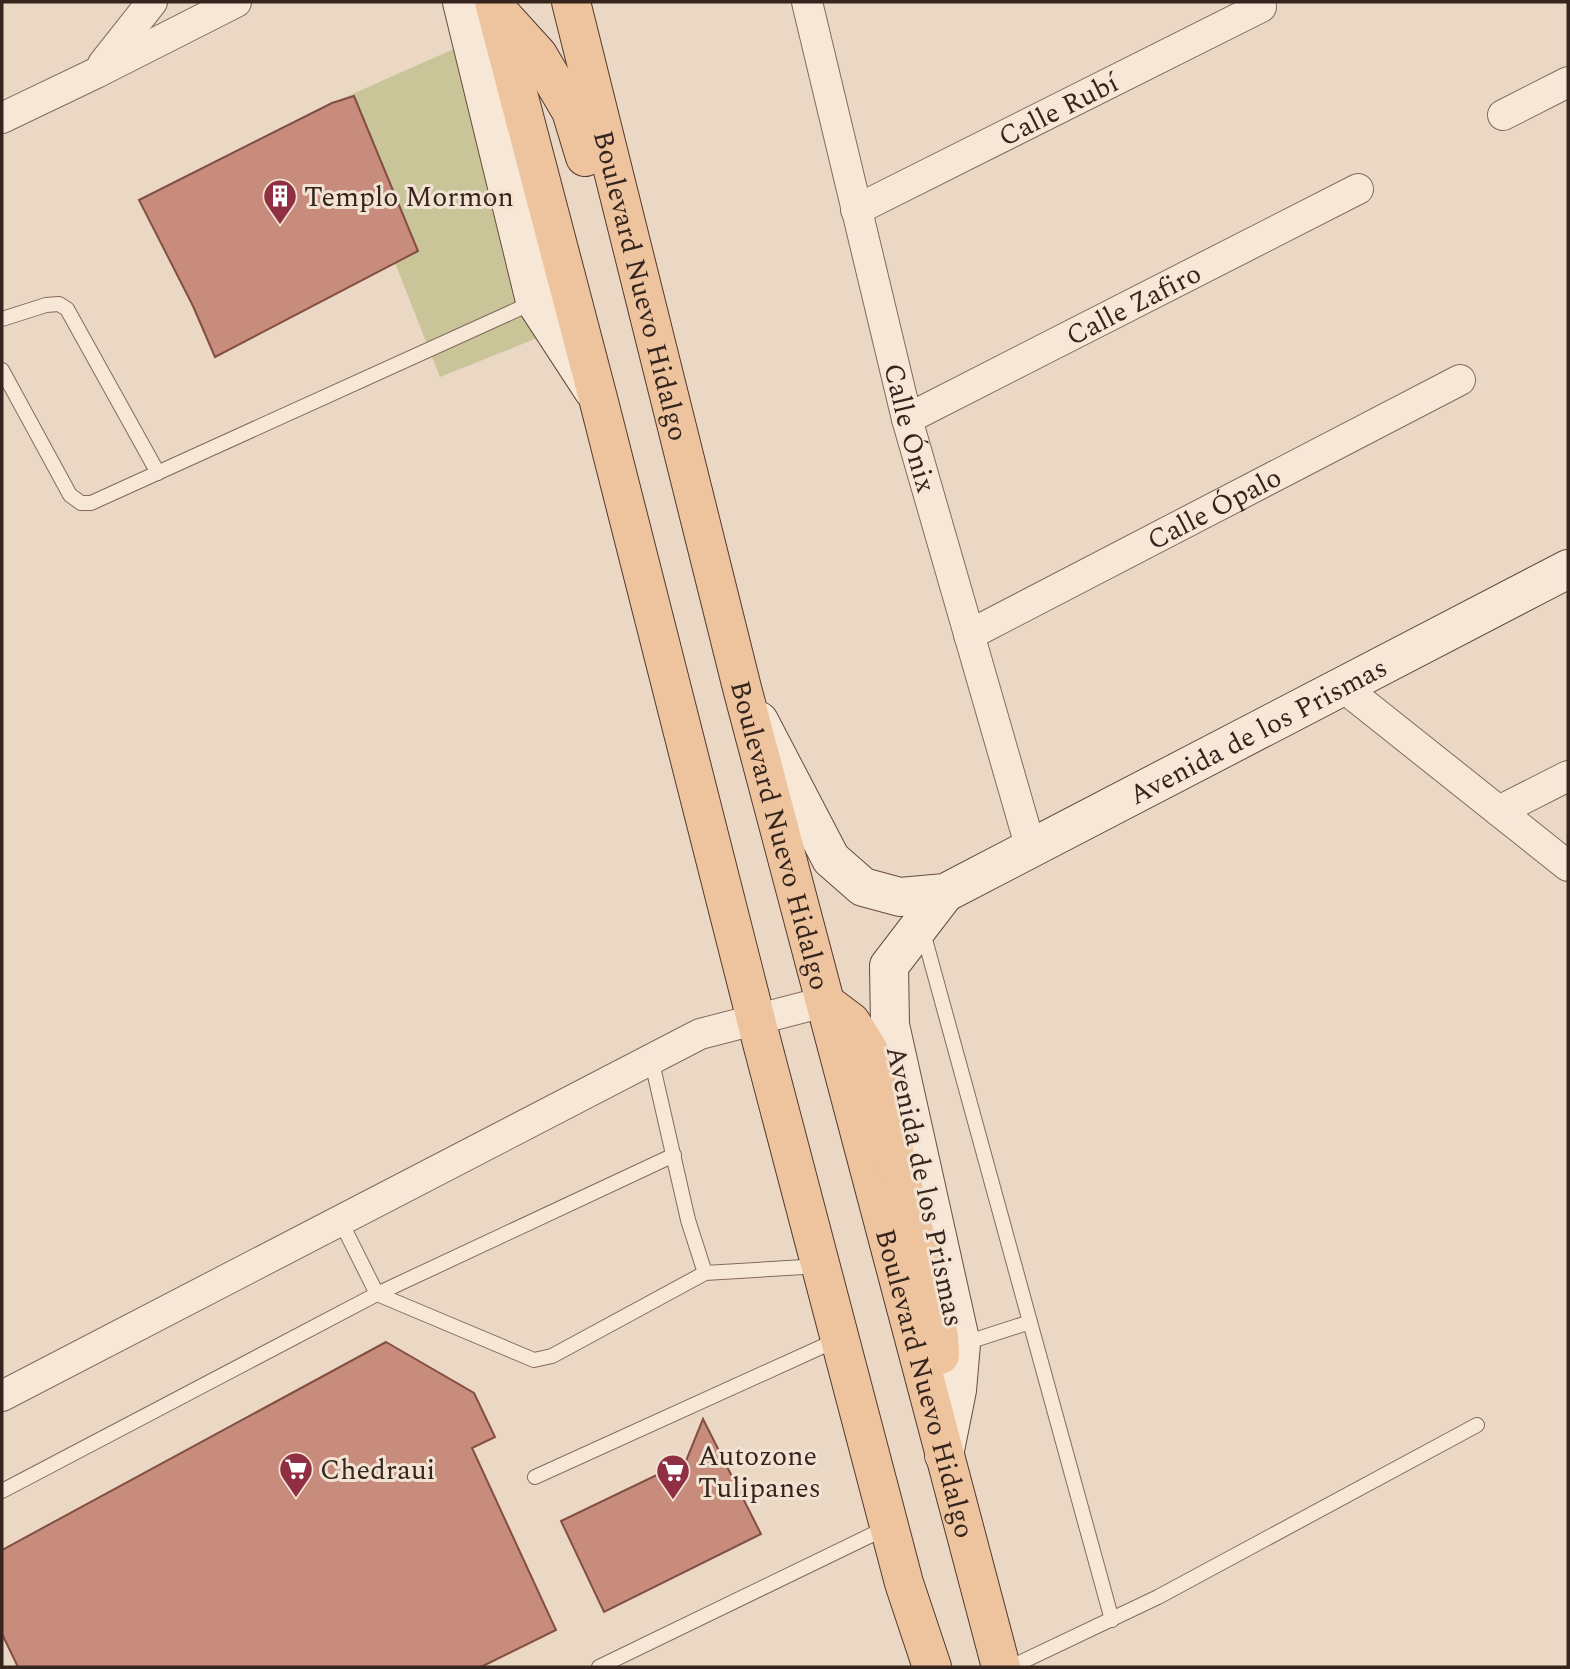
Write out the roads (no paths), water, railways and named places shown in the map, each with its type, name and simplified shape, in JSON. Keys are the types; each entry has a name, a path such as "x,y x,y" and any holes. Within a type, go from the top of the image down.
{"main road":[{"name":"Boulevard Nuevo Hidalgo","path":"571,2 742,688 824,1002 851,1022 869,1051 939,1337 944,1455 1001,1667"},
{"path":"484,3 538,55 571,111 605,224 646,308"},
{"path":"484,3 598,398 756,1020 904,1583 932,1667"}],"street":[{"path":"96,73 152,2"},
{"path":"438,2 476,56 535,301 598,398"},
{"name":"Calle Ónix","path":"807,2 907,419 1031,849"},
{"path":"476,56 484,3"},
{"path":"2,118 96,73 220,5"},
{"name":"Calle Rubí","path":"856,210 1261,7"},
{"path":"1503,115 1568,82"},
{"name":"Calle Zafiro","path":"907,419 1358,189"},
{"name":"Calle Ópalo","path":"970,635 1460,380"},
{"name":"Avenida de los Prismas","path":"742,688 831,859 863,887 900,897 945,893 1568,569"},
{"path":"1343,687 1568,866"},
{"path":"1499,811 1568,776"},
{"name":"Avenida de los Prismas","path":"944,1455 957,1390 961,1345 890,1025 889,966 945,893"},
{"path":"2,1396 699,1034 824,1002"},
{"path":"904,1583 912,1667"},
{"path":"904,1583 922,1667"}],"lane":[{"path":"2,370 71,495 81,503 92,503 535,301"},
{"path":"2,319 47,305 59,304 67,309 158,473"},
{"path":"921,923 1112,1620"},
{"path":"652,1058 688,1220 705,1273"},
{"path":"2,1491 377,1294 674,1155"},
{"path":"340,1220 377,1294 534,1360 552,1356 705,1273 821,1266"},
{"path":"961,1345 1031,1322"},
{"path":"535,1477 841,1338"},
{"path":"1011,1667 1158,1597 1477,1424"},
{"path":"599,1667 889,1526"}],"place":[{"name":"Templo Mormon","path":"280,226"},
{"name":"Chedraui","path":"296,1499"},
{"name":"Autozone Tulipanes","path":"673,1501"}]}
